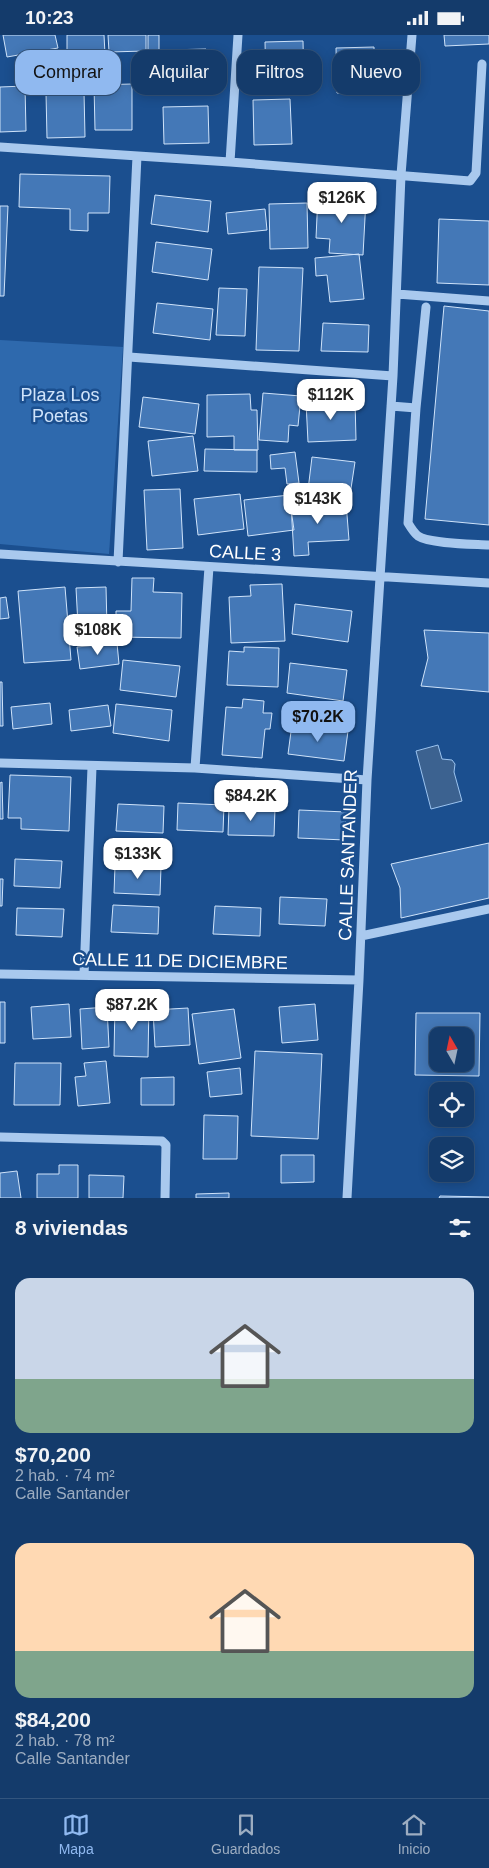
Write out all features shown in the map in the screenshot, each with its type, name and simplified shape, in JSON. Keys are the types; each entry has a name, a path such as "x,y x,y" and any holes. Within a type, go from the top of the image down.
{"street":[{"path":"230,162 238,35"},
{"name":"CALLE SANTANDER","path":"347,1198 359,981 367,780 393,376 401,175 412,35"},
{"path":"0,147 137,155 470,181 476,173 482,64"},
{"path":"118,562 137,155"},
{"path":"396,294 489,301"},
{"path":"426,307 416,408 408,523 419,537 430,540 489,545"},
{"path":"129,357 393,376"},
{"path":"391,406 416,408"},
{"name":"CALLE 3","path":"0,554 489,583"},
{"path":"195,768 209,567"},
{"path":"0,763 92,767 195,768 367,780"},
{"path":"84,975 92,767"},
{"path":"361,936 489,909"},
{"name":"CALLE 11 DE DICIEMBRE","path":"0,974 359,981"},
{"path":"0,1137 162,1141 166,1145 165,1198"}],"green space":[{"name":"Plaza Los Poetas","path":"0,340 123,347 109,554 0,544"}],"shaded area":[{"path":"438,745 442,759 452,760 455,764 454,772 462,801 431,809 416,751"}],"building":[{"path":"3,35 55,35 58,48 15,50 15,56 7,57"},
{"path":"67,35 104,35 105,50 67,50"},
{"path":"108,35 146,35 146,50 121,52 121,50 109,50"},
{"path":"148,35 159,35 159,50 148,50"},
{"path":"444,35 489,35 489,44 445,46"},
{"path":"303,41 303,50 265,50 265,42"},
{"path":"374,47 374,50 336,50 336,48"},
{"path":"206,49 206,50 168,50"},
{"path":"121,84 131,84 132,130 95,130 94,95 121,95"},
{"path":"15,86 15,95 25,95 26,131 0,132 0,87"},
{"path":"46,95 84,95 85,137 47,138"},
{"path":"290,99 292,144 254,145 253,100"},
{"path":"208,106 209,143 164,144 163,107"},
{"path":"20,174 110,176 109,213 88,213 88,231 70,230 70,209 19,207"},
{"path":"155,195 211,201 208,232 151,224"},
{"path":"318,195 366,199 363,255 329,253 330,239 316,238"},
{"path":"307,203 308,248 270,249 269,204"},
{"path":"0,206 8,206 4,296 0,296"},
{"path":"265,209 267,230 228,234 226,213"},
{"path":"439,219 489,221 489,285 437,283"},
{"path":"156,242 212,249 208,280 152,272"},
{"path":"359,254 364,299 330,302 327,275 316,276 315,258"},
{"path":"259,267 303,268 299,351 256,350"},
{"path":"219,288 247,289 245,336 216,335"},
{"path":"157,303 213,309 210,340 153,333"},
{"path":"444,306 489,311 489,525 425,519"},
{"path":"323,323 369,325 368,352 321,351"},
{"path":"263,393 301,396 298,426 289,425 288,442 259,440"},
{"path":"250,394 251,410 257,410 258,450 234,450 234,436 207,437 207,395"},
{"path":"143,397 199,404 195,434 139,427"},
{"path":"355,400 356,440 308,442 306,402"},
{"path":"193,436 198,471 152,476 148,441"},
{"path":"205,449 257,450 257,472 204,471"},
{"path":"295,452 299,483 287,484 285,468 271,469 270,455"},
{"path":"312,457 355,462 350,495 308,490"},
{"path":"180,489 183,548 147,550 144,490"},
{"path":"240,494 244,529 198,535 194,499"},
{"path":"289,495 294,530 248,536 244,500"},
{"path":"346,502 349,540 308,542 309,555 294,556 291,505"},
{"path":"132,578 154,578 153,592 182,593 181,638 116,637 116,611 131,611"},
{"path":"282,584 285,641 231,643 229,597 251,596 250,585"},
{"path":"65,587 71,660 24,663 18,591"},
{"path":"106,587 107,627 102,627 103,643 79,644 76,588"},
{"path":"6,597 9,618 0,619 0,598"},
{"path":"295,604 352,611 348,642 292,634"},
{"path":"424,630 489,633 489,692 421,686 428,658"},
{"path":"117,643 119,664 80,669 77,647"},
{"path":"244,647 279,648 278,687 227,685 229,651 244,652"},
{"path":"123,660 180,666 176,697 120,690"},
{"path":"290,663 347,670 343,701 287,693"},
{"path":"0,682 2,682 3,726 0,726"},
{"path":"243,699 264,701 263,713 272,713 270,729 265,729 262,758 222,755 226,707 242,708"},
{"path":"50,703 52,724 13,729 11,707"},
{"path":"116,704 172,710 169,741 113,733"},
{"path":"108,705 111,726 71,731 69,710"},
{"path":"292,724 348,731 344,761 288,754"},
{"path":"10,775 71,777 69,831 21,829 21,818 8,818"},
{"path":"2,782 3,819 0,819 0,783"},
{"path":"178,803 224,805 223,832 177,830"},
{"path":"118,804 164,806 163,833 116,831"},
{"path":"229,807 275,809 274,836 228,835"},
{"path":"299,810 346,812 345,840 298,838"},
{"path":"489,843 489,898 401,918 400,888 391,864"},
{"path":"15,859 62,861 60,888 14,886"},
{"path":"115,866 161,867 160,895 114,893"},
{"path":"0,879 3,879 2,906 0,906"},
{"path":"280,897 327,899 325,926 279,924"},
{"path":"113,905 159,907 158,934 111,932"},
{"path":"215,906 261,908 260,936 213,934"},
{"path":"17,908 64,909 62,937 16,935"},
{"path":"0,1002 5,1002 5,1043 0,1043"},
{"path":"69,1004 71,1037 33,1039 31,1007"},
{"path":"115,1004 149,1005 148,1057 114,1056"},
{"path":"315,1004 318,1040 282,1043 279,1007"},
{"path":"107,1007 109,1047 82,1049 80,1009"},
{"path":"188,1008 190,1045 155,1047 153,1010"},
{"path":"234,1009 241,1058 199,1064 192,1014"},
{"path":"416,1013 480,1013 479,1076 415,1075"},
{"path":"255,1051 322,1054 318,1139 251,1136"},
{"path":"106,1061 110,1103 78,1106 75,1077 86,1076 84,1063"},
{"path":"15,1063 61,1063 60,1105 14,1105"},
{"path":"240,1068 242,1094 210,1097 207,1072"},
{"path":"174,1077 174,1105 141,1105 141,1078"},
{"path":"204,1115 238,1116 237,1159 203,1159"},
{"path":"281,1155 314,1155 314,1182 281,1183"},
{"path":"59,1165 78,1165 78,1198 37,1198 37,1174 59,1174"},
{"path":"17,1171 21,1198 0,1198 0,1173"},
{"path":"89,1175 124,1176 123,1198 89,1198"},
{"path":"229,1193 229,1198 196,1198 196,1194"},
{"path":"440,1196 489,1197 489,1198 439,1198"}]}
